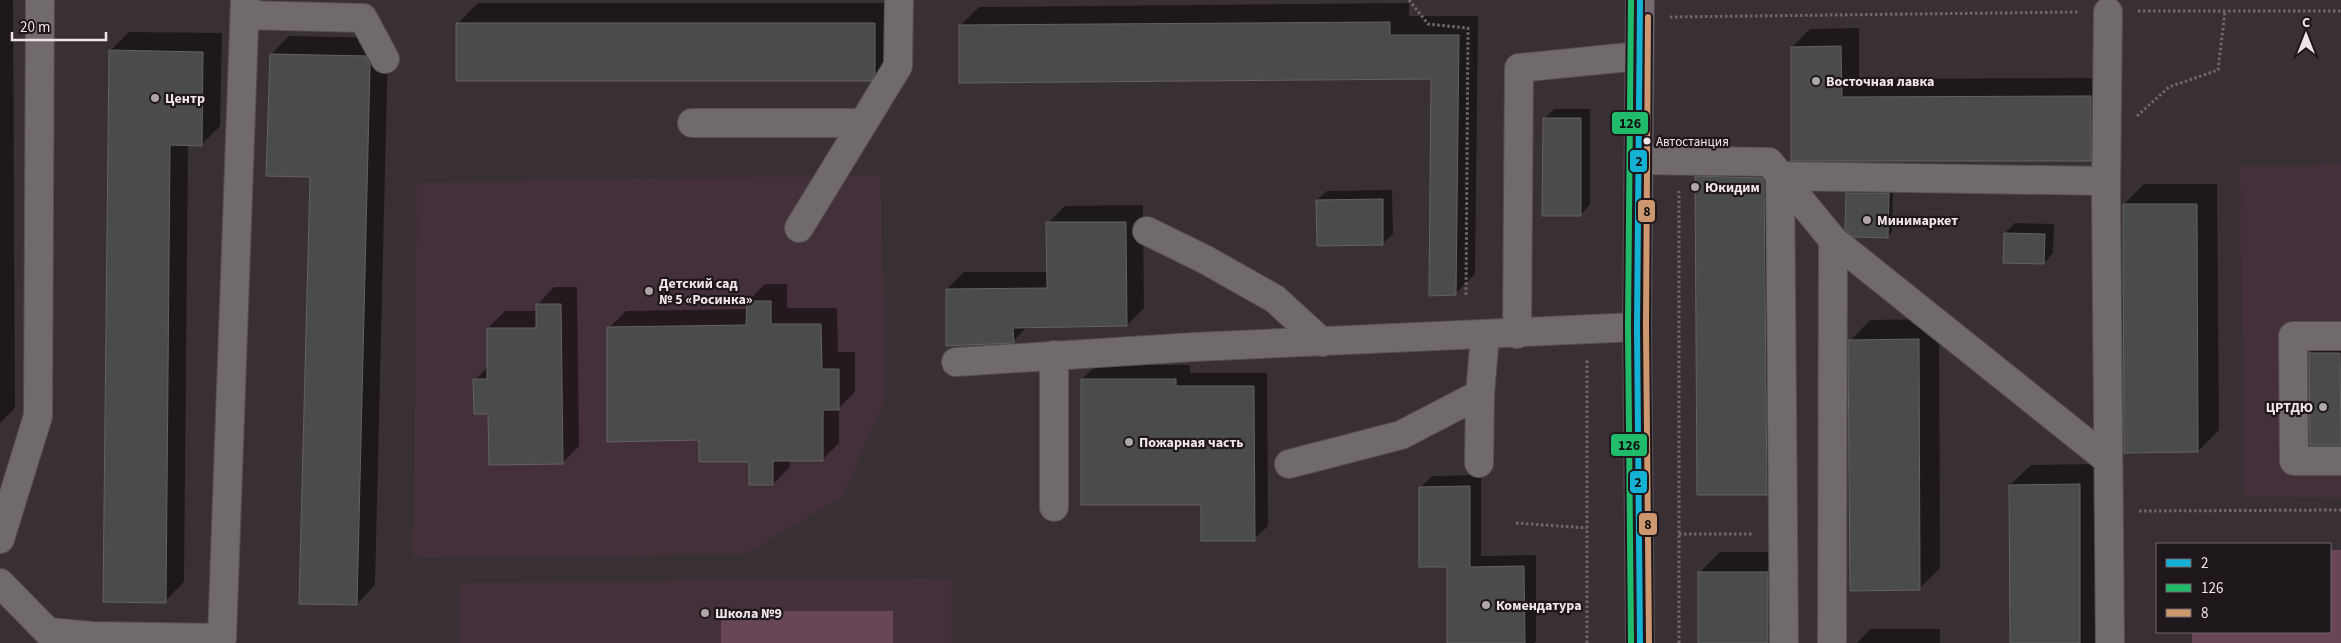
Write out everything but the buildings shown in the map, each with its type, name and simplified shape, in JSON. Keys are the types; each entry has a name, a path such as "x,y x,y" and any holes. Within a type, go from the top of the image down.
{"main road":[{"path":"1640,9 1638,56 1637,327 1640,643"}],"lane":[{"path":"0,538 38,416 40,0"},
{"path":"799,228 898,66 899,0"},
{"path":"0,583 48,632 92,636 222,640 245,8 363,18 385,59"},
{"path":"2108,12 2106,180 2110,643"},
{"path":"1517,334 1519,68 1638,56"},
{"path":"692,123 864,123"},
{"path":"1639,160 1769,162 1833,240 2108,460"},
{"path":"1780,176 2106,180"},
{"path":"1780,176 1784,643"},
{"path":"1147,230 1206,260 1275,299 1322,342"},
{"path":"1832,643 1833,240"},
{"path":"956,362 1054,355 1637,327"},
{"path":"1479,463 1480,394 1484,335"},
{"path":"2341,336 2293,336 2294,461 2341,461"},
{"path":"1054,355 1054,507"},
{"path":"1289,464 1401,435 1480,394"}],"path":[{"path":"1409,0 1428,24 1468,28 1466,297"},
{"path":"1640,9 2108,12 2341,11"},
{"path":"2107,144 2169,87 2218,70 2225,11"},
{"path":"1679,160 1679,643"},
{"path":"1587,643 1588,330"},
{"path":"2108,511 2341,510"},
{"path":"1516,523 1588,528"},
{"path":"1679,534 1783,534"}],"shaded area":[{"path":"2341,165 2341,498 2245,496 2240,166"},
{"name":"Детский сад № 5 «Росинка»","path":"881,175 885,399 843,496 745,554 413,557 417,183"},
{"path":"2331,550 2341,550 2341,643 2192,643 2192,633 2331,633"},
{"name":"Школа №9","path":"951,579 951,643 460,643 461,583"},
{"path":"721,611 893,611 893,643 721,643"}],"transit line":[{"name":"126","path":"1631,0 1628,327 1631,643"},
{"name":"2","path":"1640,0 1637,327 1640,643"},
{"name":"8","path":"1648,17 1646,327 1649,643"}],"place":[{"name":"Восточная лавка","path":"1816,81"},
{"name":"Центр","path":"155,98"},
{"name":"Автостанция","path":"1647,141"},
{"name":"Юкидим","path":"1695,187"},
{"name":"Минимаркет","path":"1867,220"},
{"name":"Детский сад № 5 «Росинка»","path":"649,291"},
{"name":"ЦРТДЮ","path":"2323,407"},
{"name":"Пожарная часть","path":"1129,442"},
{"name":"Комендатура","path":"1486,605"},
{"name":"Школа №9","path":"705,613"}]}
